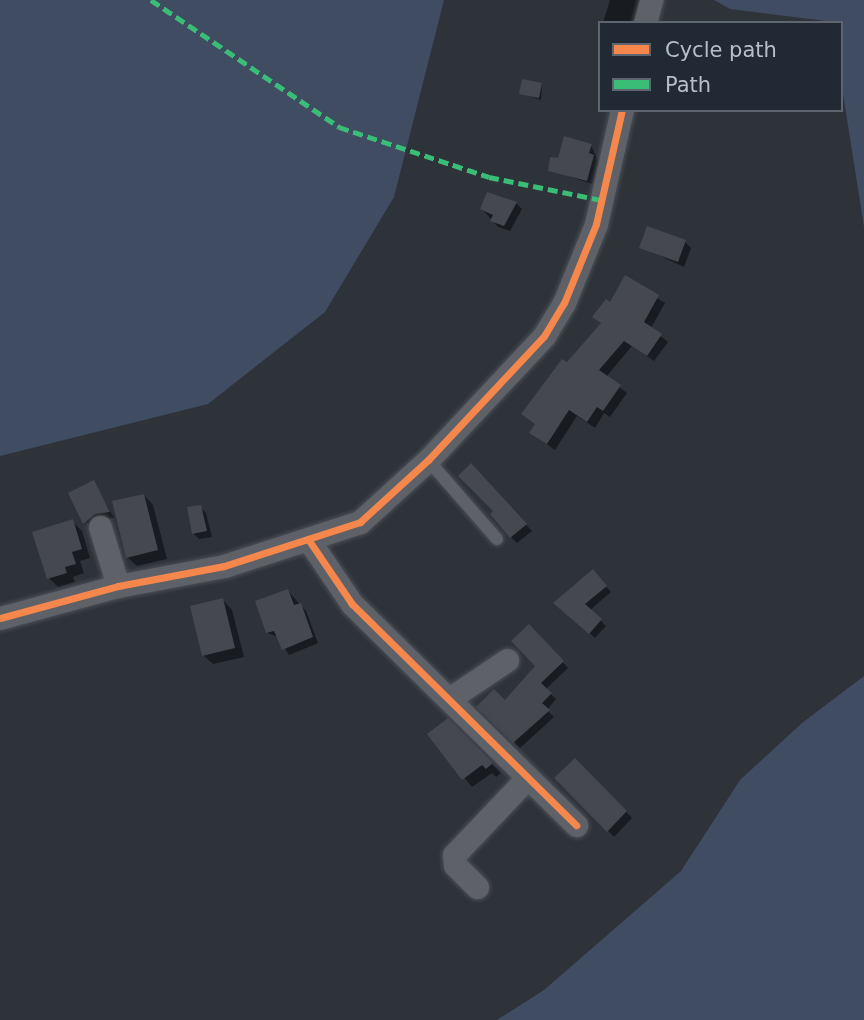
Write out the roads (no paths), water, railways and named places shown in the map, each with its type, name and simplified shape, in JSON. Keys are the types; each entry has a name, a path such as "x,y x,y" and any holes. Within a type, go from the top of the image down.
{"street":[{"path":"646,21 651,0"},
{"path":"0,618 118,586 224,566 360,522 428,460 544,336 564,303 596,224 622,112"},
{"path":"100,527 118,586"},
{"path":"307,539 352,604 576,825"},
{"path":"449,699 507,660"},
{"path":"477,887 455,865 454,855 527,778"}],"lane":[{"path":"428,460 497,539"}],"water":[{"path":"0,0 444,0 394,197 325,312 208,404 0,456"},
{"path":"714,0 864,0 864,227 843,94 843,21 730,9"},
{"path":"864,676 864,1020 497,1020 544,990 681,871 740,780 802,723"}]}
